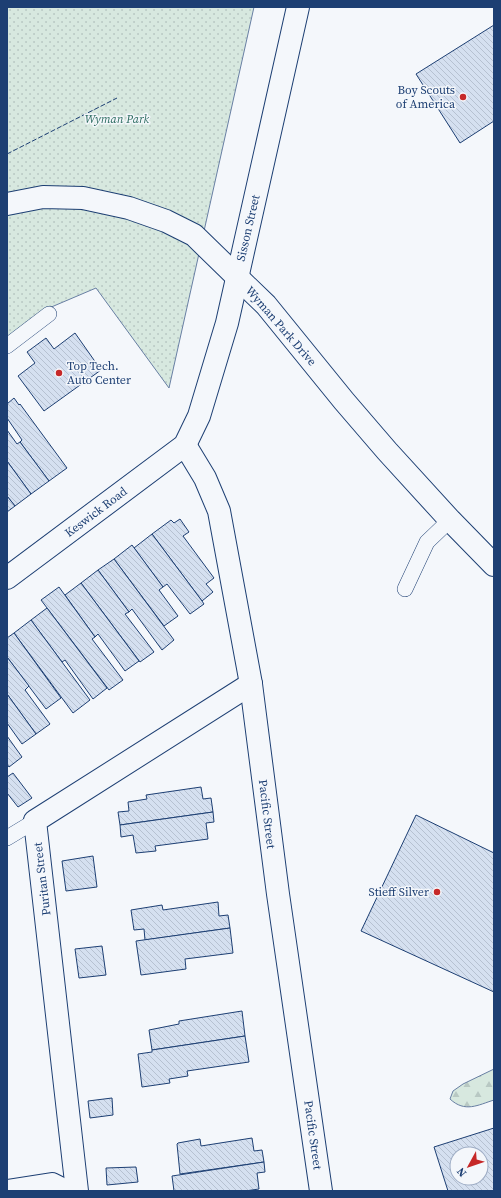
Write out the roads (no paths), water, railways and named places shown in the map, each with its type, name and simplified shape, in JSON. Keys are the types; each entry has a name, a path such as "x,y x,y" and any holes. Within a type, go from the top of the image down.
{"street":[{"name":"Sisson Street","path":"186,445 199,416 227,323 298,7"},
{"name":"Wyman Park Drive","path":"7,204 43,197 83,198 129,208 166,221 194,235 266,306 344,401 450,520 494,565"},
{"name":"Keswick Road","path":"7,578 186,445"},
{"name":"Pacific Street","path":"186,445 205,478 219,511 251,684 278,894 321,1191"},
{"path":"35,821 251,684"},
{"name":"Puritan Street","path":"35,821 78,1191"},
{"path":"7,1191 52,1184 66,1191"}],"lane":[{"path":"7,346 49,314"},
{"path":"405,589 427,542 450,520"},
{"path":"7,838 35,821"}],"place":[{"name":"Boy Scouts of America","path":"463,97"},
{"name":"Top Tech. Auto Center","path":"59,373"},
{"name":"Stieff Silver","path":"437,892"}],"park label":[{"name":"Wyman Park","path":"117,119"}]}
